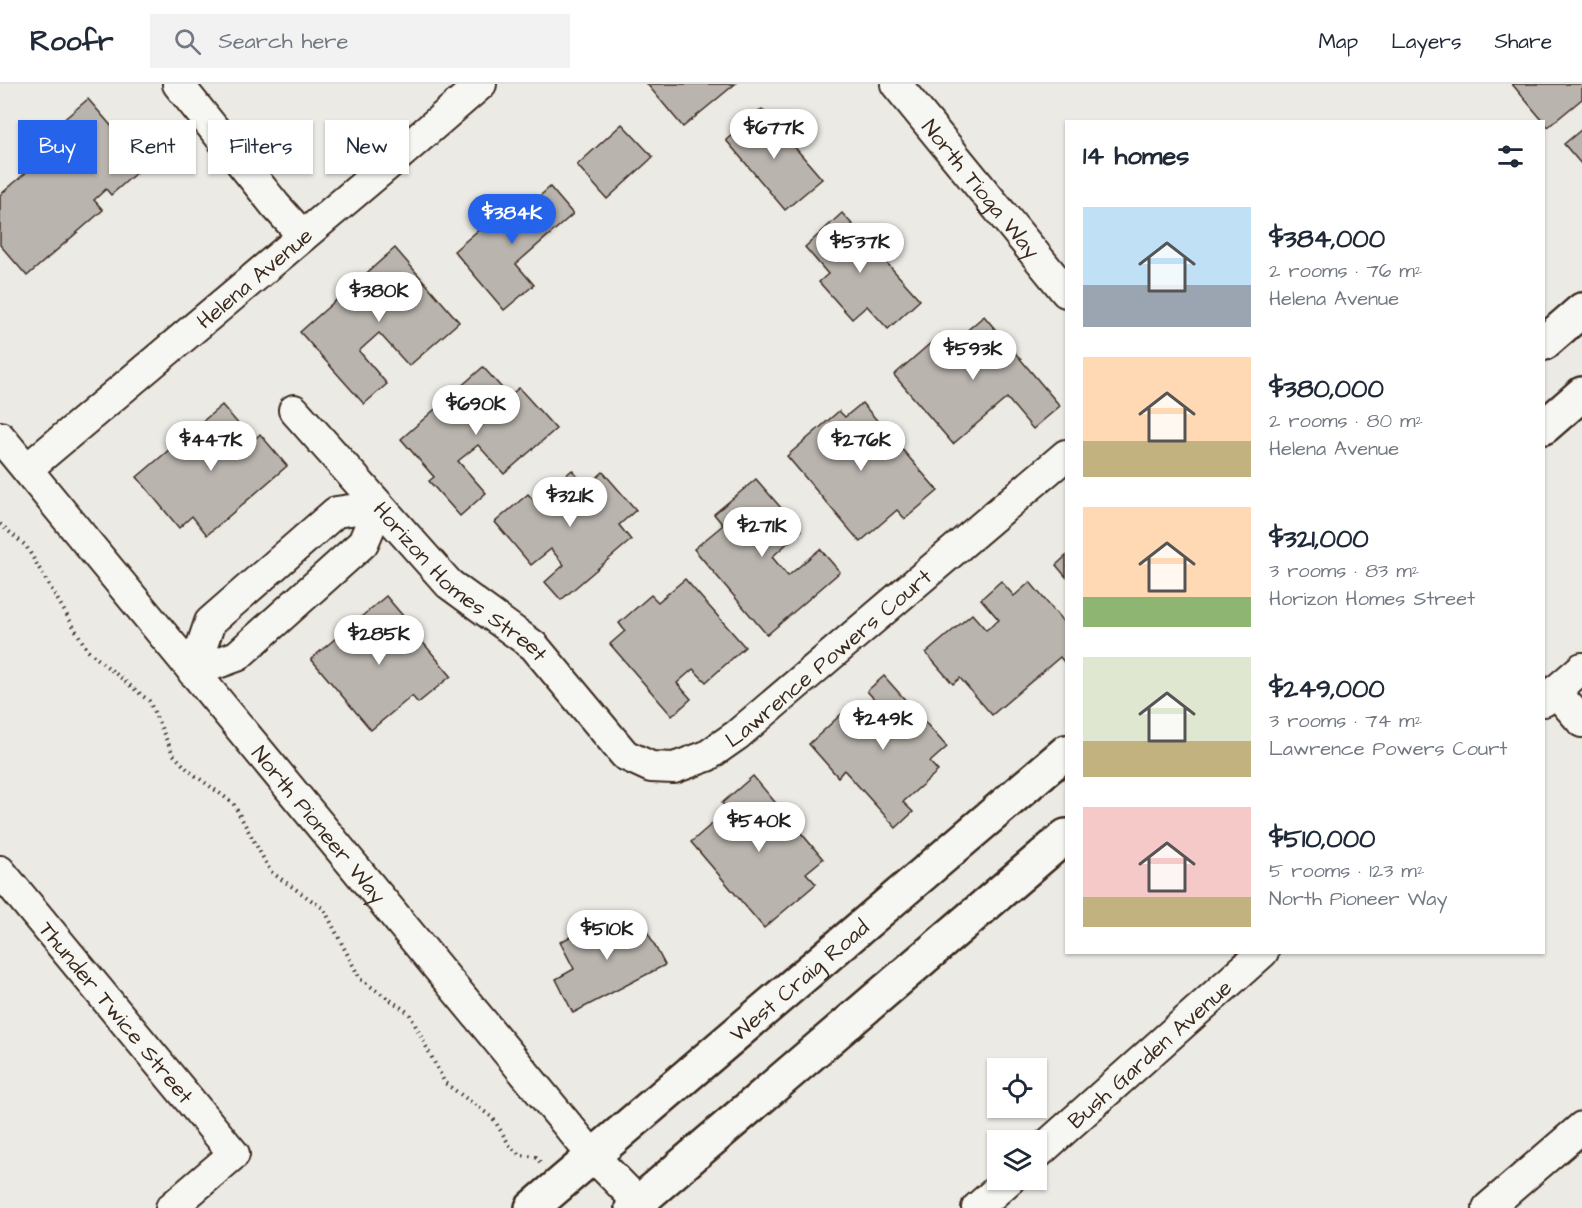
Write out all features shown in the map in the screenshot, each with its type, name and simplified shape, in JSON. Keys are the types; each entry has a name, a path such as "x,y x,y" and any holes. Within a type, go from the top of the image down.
{"main road":[{"path":"1545,342 1582,310"},
{"path":"1545,426 1582,394"},
{"name":"West Craig Road","path":"532,1208 1065,753"},
{"path":"638,1206 1065,837"}],"street":[{"path":"178,84 303,236"},
{"name":"Helena Avenue","path":"27,469 481,84"},
{"name":"North Tioga Way","path":"896,84 1065,291"},
{"name":"Horizon Homes Street","path":"294,410 449,584 534,646 625,755"},
{"name":"North Pioneer Way","path":"0,437 593,1156 638,1206"},
{"name":"Lawrence Powers Court","path":"625,755 651,767 674,768 708,756 737,735 1014,502 1065,456"},
{"path":"193,672 210,622 336,512 379,506"},
{"path":"193,672 237,656 302,598 363,543 379,506"},
{"path":"274,567 302,598"},
{"path":"1582,668 1549,696 1582,722"},
{"name":"Thunder Twice Street","path":"0,871 234,1154 171,1208"},
{"name":"Bush Garden Avenue","path":"1047,1145 1261,954"},
{"path":"1488,1208 1582,1127"},
{"path":"977,1208 997,1190"}],"path":[{"path":"0,524 26,546 88,651 149,700 173,754 189,771 233,803 271,872 324,909 360,979 409,1013 445,1083 493,1118 510,1146 520,1155 536,1157"}],"building":[{"path":"647,84 735,84 683,127"},
{"path":"1512,84 1582,84 1582,99 1548,127 1545,120 1542,120"},
{"path":"88,99 109,123 109,174 135,174 111,195 106,189 94,200 103,210 27,276 0,245 0,195 24,174 97,174 97,120 63,120"},
{"path":"762,109 822,179 785,210 726,140"},
{"path":"622,124 653,157 607,199 577,165"},
{"path":"1582,129 1582,165 1564,144"},
{"path":"550,187 573,214 516,264 534,285 504,310 454,251 517,197 526,208"},
{"path":"842,213 920,300 888,329 867,306 852,319 819,282 828,274 805,247"},
{"path":"395,248 459,322 409,366 379,333 359,351 387,384 364,404 300,332"},
{"path":"984,316 1060,406 1033,429 1007,398 953,444 894,375 941,334 950,345"},
{"path":"483,367 509,396 519,388 556,429 504,474 478,445 458,461 486,493 460,516 429,481 434,477 401,439"},
{"path":"862,403 938,491 905,519 897,510 860,542 787,456 839,411 845,417"},
{"path":"222,405 253,441 260,434 287,466 207,535 192,516 179,528 137,477"},
{"path":"572,470 586,487 603,472 636,510 619,525 631,540 561,600 545,582 564,565 551,549 531,565 495,522 528,494 535,502"},
{"path":"756,479 801,531 772,557 788,576 820,549 840,572 767,635 694,549 723,525 714,514"},
{"path":"1065,557 1065,576 1056,565"},
{"path":"685,579 745,647 706,682 693,669 677,683 691,699 672,716 610,644 625,631 619,623 651,595 658,602"},
{"path":"1001,581 1014,596 1030,582 1065,624 1065,661 1060,657 992,715 960,678 953,684 926,653 972,614 986,630 999,620 981,599"},
{"path":"386,596 403,616 383,633 396,649 415,633 451,676 418,703 412,696 371,730 311,659"},
{"path":"884,676 947,747 930,762 938,771 903,802 913,812 896,828 844,770 838,777 809,744 849,707 865,725 883,709 867,691"},
{"path":"753,776 823,859 806,873 816,884 764,928 691,842 728,810 722,803"},
{"path":"639,916 665,965 573,1013 556,979 574,969 560,942 602,920 608,932"}]}
